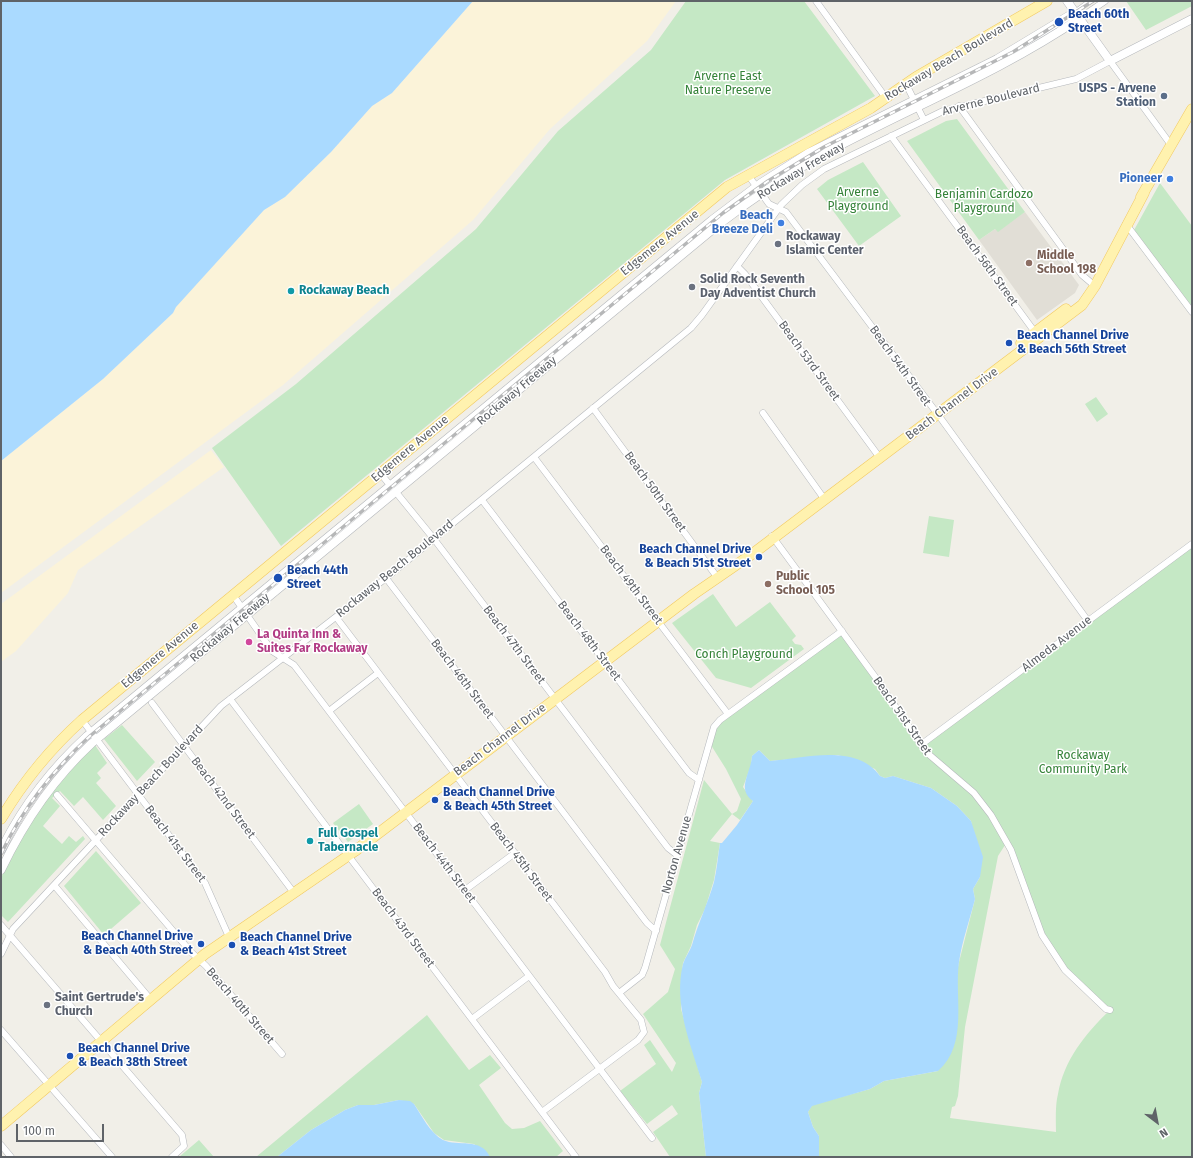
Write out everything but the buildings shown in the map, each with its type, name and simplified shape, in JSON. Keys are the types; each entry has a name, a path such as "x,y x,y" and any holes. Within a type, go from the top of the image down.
{"main road":[{"name":"Rockaway Beach Boulevard","path":"851,118 1048,1"},
{"name":"Beach Channel Drive","path":"1,1126 198,959 349,855 406,813 604,661 717,577 745,559 772,536 1037,335 1082,305 1092,284 1192,109"},
{"name":"Edgemere Avenue","path":"1,819 35,770 82,720 725,189 851,118"}],"street":[{"path":"816,1 886,98"},
{"path":"1067,1 1171,145"},
{"name":"Rockaway Freeway","path":"759,190 826,153 1013,60 1078,15 1090,1"},
{"name":"Rockaway Freeway","path":"1,850 18,819 41,786 64,758 94,735 393,488 699,230 821,146 1004,55 1105,1"},
{"name":"Arverne Boulevard","path":"778,208 819,172 943,111 1076,79 1192,19"},
{"path":"906,84 924,120"},
{"path":"959,106 1082,275 1092,284"},
{"name":"Beach 56th Street","path":"891,136 1037,335"},
{"name":"Beach 54th Street","path":"748,175 769,204 786,212 1088,621"},
{"name":"Rockaway Beach Boulevard","path":"1,954 9,935 220,706 386,578 693,325 778,208"},
{"path":"1127,224 1192,312"},
{"name":"Beach 53rd Street","path":"737,266 742,270 878,456"},
{"name":"Beach 50th Street","path":"594,408 717,577"},
{"path":"763,413 823,498"},
{"name":"Beach 49th Street","path":"534,457 728,714"},
{"name":"Beach 47th Street","path":"380,474 434,539 668,848 677,855"},
{"name":"Beach 48th Street","path":"482,500 689,773 699,780"},
{"name":"Beach 51st Street","path":"772,536 842,631 928,754 969,788 986,807 1011,850 1042,935 1065,970 1106,1009 1110,1010"},
{"name":"Almeda Avenue","path":"922,744 1192,544"},
{"name":"Beach 46th Street","path":"386,578 647,923 656,931"},
{"name":"Beach 44th Street","path":"233,595 272,651 294,665 652,1138"},
{"name":"Beach 45th Street","path":"336,617 456,774 619,993 641,1020 644,1032 638,1040 600,1069"},
{"name":"Norton Avenue","path":"619,993 643,973 713,729 717,722 842,631"},
{"path":"329,711 378,673"},
{"name":"Beach 43rd Street","path":"230,698 576,1157"},
{"name":"Beach 42nd Street","path":"152,703 294,893"},
{"name":"Beach 41st Street","path":"82,720 207,886 230,937"},
{"name":"Rockaway Freeway","path":"1,870 19,834 44,795 94,735"},
{"name":"Beach 40th Street","path":"57,795 191,952 282,1054"},
{"path":"465,890 515,853"},
{"path":"54,885 151,1000"},
{"path":"1,925 181,1133 184,1140 183,1148 172,1157"},
{"path":"472,1019 529,976"},
{"path":"1,1030 112,1157"},
{"path":"542,1112 600,1069"},
{"path":"1,1145 11,1157"}],"shaded area":[{"name":"Middle School 198","path":"1025,212 1079,285 1075,293 1037,320 979,240 995,229 998,231"}],"green space":[{"name":"Arverne East Nature Preserve","path":"686,1 804,1 875,96 725,180 281,546 212,448 296,384 476,229 558,131 651,50"},
{"path":"1126,1 1192,1 1192,6 1146,30"},
{"name":"Benjamin Cardozo Playground","path":"957,119 1025,212 998,232 995,229 979,240 907,141 946,121"},
{"name":"Arverne Playground","path":"863,162 901,216 859,246 817,189 828,180"},
{"path":"1160,183 1192,226 1192,312 1133,232"},
{"path":"1096,397 1108,414 1097,422 1085,404"},
{"path":"929,516 954,520 949,557 923,553"},
{"name":"Rockaway Community Park","path":"1192,544 1192,1157 819,1157 819,1136 813,1127 808,1112 812,1105 870,1089 884,1081 938,1071 959,962 975,899 973,889 980,877 971,821 957,806 931,788 893,776 885,778 880,776 875,769 838,755 770,761 759,750 752,756 751,766 743,787 753,801 740,820 732,814 737,811 741,799 726,769 709,742 716,724 842,631 921,744","holes":["1007,842 1042,935 1065,970 1110,1010 1084,1038 1070,1059 1065,1070 1057,1099 1056,1132 950,1118 952,1107 955,1106 958,1096 965,1027 998,856"]},
{"name":"Conch Playground","path":"713,594 736,627 770,602 796,636 792,640 795,644 801,645 804,649 751,688 716,678 672,623"},
{"path":"122,725 155,762 137,781 104,739"},
{"path":"95,745 107,763 97,773 101,778 96,783 116,806 103,820 83,797 74,806 60,791 52,798 60,806 43,826 62,844 69,836 76,842 83,836 85,839 8,922 1,915 1,881 6,864 26,827 39,808 68,773"},
{"path":"704,780 732,814 710,841 720,843 714,880 705,909 697,925 691,946 683,963 681,981 681,1009 702,1082 699,1093 706,1157 670,1157 653,1132 678,1114 672,1105 647,1124 620,1091 656,1064 644,1045 650,1040 672,1072 676,1063 643,1014 668,992 675,969 660,945"},
{"path":"359,804 373,824 348,842 333,823"},
{"path":"96,851 141,903 104,935 64,886"},
{"path":"427,1015 469,1070 490,1055 501,1068 479,1085 505,1123 512,1129 524,1128 540,1121 563,1151 556,1157 490,1157 474,1144 444,1140 434,1133 414,1104 399,1100 374,1105 358,1105 345,1110 311,1130 277,1157 256,1157"},
{"path":"199,1140 214,1157 179,1157"}],"sand":[{"name":"Rockaway Beach","path":"473,1 676,1 647,41 550,129 473,220 283,385 1,593 1,461 103,379 173,313 175,307 264,210 285,197 331,152 372,106 392,93"},
{"path":"211,450 224,467 78,570 68,593 16,651 1,662 1,604"}],"water":[{"path":"1,1 473,1 392,93 372,106 331,152 285,197 264,210 176,307 173,313 103,379 1,461"},
{"path":"759,750 770,761 829,755 858,759 870,766 880,776 885,778 893,776 931,788 957,806 971,821 983,857 980,877 973,889 975,899 960,954 957,1034 954,1048 948,1060 938,1071 884,1081 870,1089 812,1106 808,1112 813,1127 819,1136 819,1157 706,1157 699,1093 702,1082 682,1009 680,979 683,964 692,945 714,882 720,843 722,843 737,825 753,801 748,796 745,786 752,756"},
{"path":"399,1100 410,1101 414,1104 430,1129 438,1137 449,1142 481,1147 490,1157 277,1157 311,1130 345,1110 358,1105 374,1105"}],"railway":[{"path":"1,854 19,821 40,790 51,776 90,736 723,213 768,181 824,147 1013,52 1093,1"}],"place":[{"name":"Beach 60th Street","path":"1059,22"},
{"name":"USPS - Arvene Station","path":"1164,96"},
{"name":"Pioneer","path":"1170,179"},
{"name":"Beach Breeze Deli","path":"781,223"},
{"name":"Rockaway Islamic Center","path":"778,244"},
{"name":"Middle School 198","path":"1029,263"},
{"name":"Solid Rock Seventh Day Adventist Church","path":"692,287"},
{"name":"Rockaway Beach","path":"291,291"},
{"name":"Beach Channel Drive & Beach 56th Street","path":"1009,343"},
{"name":"Beach Channel Drive & Beach 51st Street","path":"759,557"},
{"name":"Beach 44th Street","path":"278,578"},
{"name":"Public School 105","path":"768,584"},
{"name":"La Quinta Inn & Suites Far Rockaway","path":"249,642"},
{"name":"Beach Channel Drive & Beach 45th Street","path":"435,800"},
{"name":"Full Gospel Tabernacle","path":"310,841"},
{"name":"Beach Channel Drive & Beach 40th Street","path":"201,944"},
{"name":"Beach Channel Drive & Beach 41st Street","path":"232,945"},
{"name":"Saint Gertrude's Church","path":"47,1005"},
{"name":"Beach Channel Drive & Beach 38th Street","path":"70,1056"}]}
